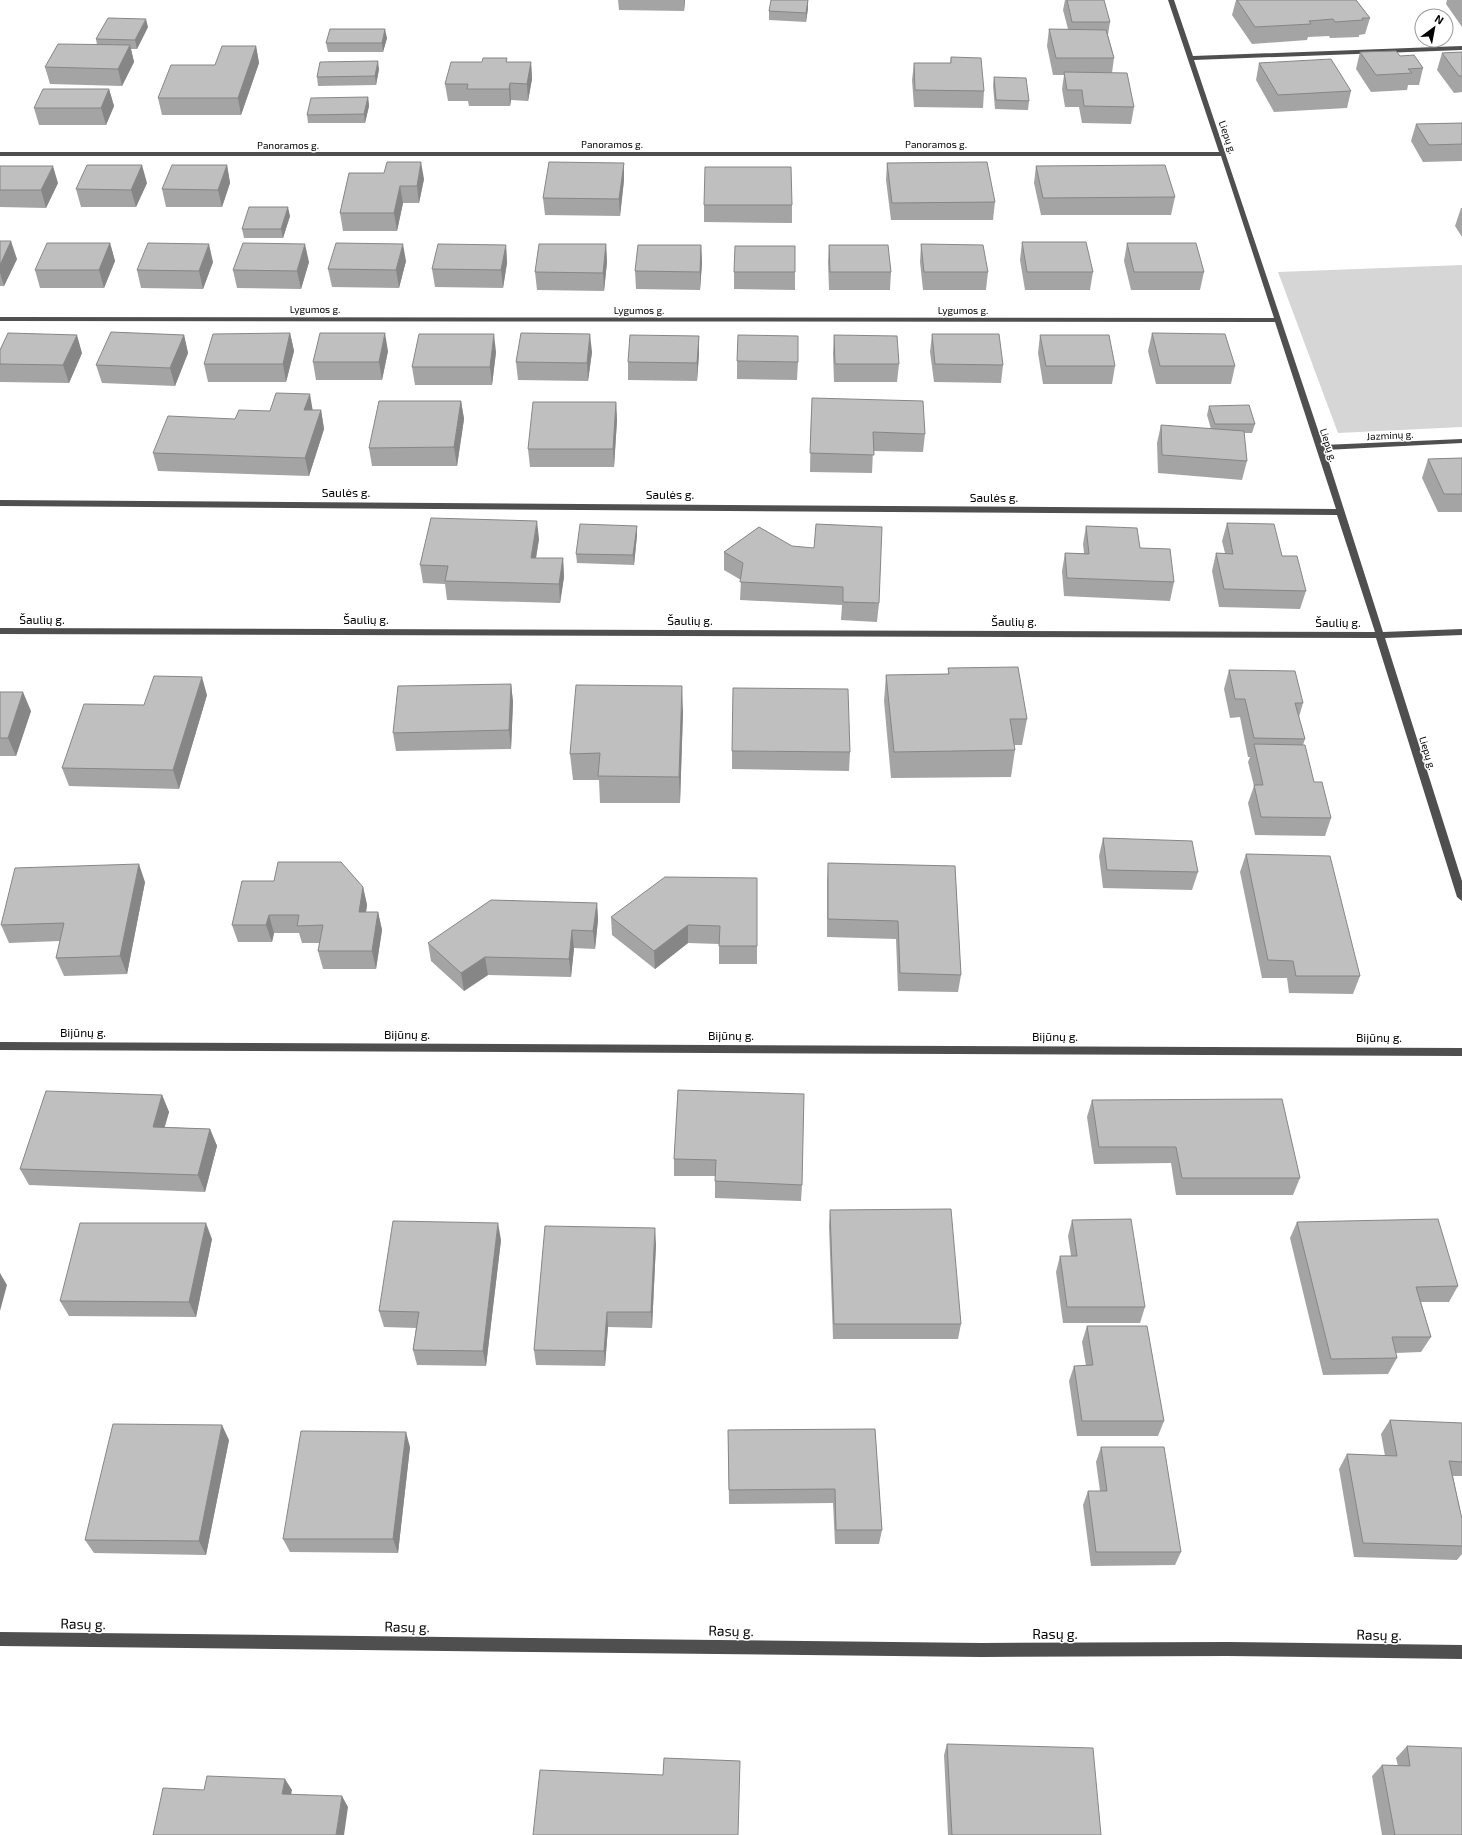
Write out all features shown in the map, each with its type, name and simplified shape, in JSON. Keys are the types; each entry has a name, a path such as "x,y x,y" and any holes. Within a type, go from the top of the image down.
{"street":[{"name":"Liepų g.","path":"1171,0 1381,635 1462,897"},
{"path":"1191,58 1462,48"},
{"name":"Panoramos g.","path":"0,154 1223,154"},
{"name":"Lygumos g.","path":"0,319 1278,320"},
{"name":"Jazminų g.","path":"1319,448 1462,441"},
{"name":"Saulės g.","path":"0,503 1340,512"},
{"name":"Šaulių g.","path":"0,631 1381,635 1462,632"},
{"name":"Bijūnų g.","path":"0,1046 1462,1052"},
{"name":"Rasų g.","path":"0,1638 981,1650 1228,1649 1462,1652"}],"shaded area":[{"path":"1462,265 1462,427 1338,433 1278,272"}],"building":[{"path":"771,0 808,0 806,13 769,11"},
{"path":"1067,0 1104,0 1110,22 1072,22"},
{"path":"1237,0 1356,0 1370,18 1335,22 1333,19 1309,21 1311,24 1255,27"},
{"path":"108,18 146,19 135,40 96,39"},
{"path":"330,29 385,29 382,43 326,43"},
{"path":"1049,29 1106,30 1114,58 1056,58"},
{"path":"58,44 130,45 118,69 45,67"},
{"path":"222,46 256,46 238,98 158,98 171,65 215,65"},
{"path":"1396,51 1400,56 1414,55 1423,68 1408,69 1412,73 1376,75 1360,52"},
{"path":"1462,52 1462,76 1459,76 1442,53"},
{"path":"951,57 981,58 984,91 915,90 914,63 951,63"},
{"path":"483,58 507,58 506,62 531,62 527,84 510,83 509,89 467,89 468,84 445,84 451,62 482,62"},
{"path":"1331,59 1351,91 1278,95 1259,63"},
{"path":"378,61 375,76 317,77 320,62"},
{"path":"1064,72 1127,73 1134,107 1084,106 1082,90 1067,90"},
{"path":"994,77 1026,78 1029,101 996,100"},
{"path":"43,89 109,89 101,108 34,108"},
{"path":"368,97 364,114 307,115 311,98"},
{"path":"1462,123 1462,144 1429,145 1416,124"},
{"path":"387,162 421,162 417,186 400,186 394,213 340,213 349,173 384,173"},
{"path":"549,162 624,163 619,199 543,198"},
{"path":"987,162 995,202 892,203 887,163"},
{"path":"87,165 142,165 131,190 76,189"},
{"path":"172,165 227,165 218,190 162,189"},
{"path":"1165,165 1175,197 1043,198 1036,166"},
{"path":"0,166 53,166 41,190 0,190"},
{"path":"705,167 791,167 792,205 704,205"},
{"path":"249,207 288,207 281,229 242,229"},
{"path":"0,241 11,241 0,265"},
{"path":"1022,242 1086,242 1093,272 1027,272"},
{"path":"47,243 110,243 99,270 35,270"},
{"path":"148,243 209,244 199,271 137,270"},
{"path":"243,243 305,244 297,271 233,270"},
{"path":"336,243 403,244 396,270 328,269"},
{"path":"1127,243 1196,243 1204,272 1134,272"},
{"path":"438,244 506,245 501,270 432,269"},
{"path":"539,244 606,244 603,273 535,272"},
{"path":"921,244 983,245 988,272 924,272"},
{"path":"638,245 701,245 700,272 635,271"},
{"path":"829,245 888,245 891,272 830,272"},
{"path":"735,246 795,246 795,272 734,272"},
{"path":"111,332 184,335 170,368 96,365"},
{"path":"8,333 77,335 63,365 0,364 0,350"},
{"path":"290,333 283,364 204,364 213,334"},
{"path":"320,333 385,333 379,362 313,362"},
{"path":"521,333 590,334 587,363 516,362"},
{"path":"1152,333 1225,334 1235,366 1160,366"},
{"path":"419,334 494,334 490,367 412,367"},
{"path":"932,334 999,334 1003,365 935,364"},
{"path":"630,335 699,336 697,363 628,362"},
{"path":"738,335 798,336 798,362 737,361"},
{"path":"834,335 897,336 899,364 835,364"},
{"path":"1040,335 1109,335 1115,366 1046,366"},
{"path":"276,393 310,394 304,410 321,410 305,458 153,453 168,416 235,419 239,410 270,411"},
{"path":"812,398 923,401 925,434 873,432 874,455 810,453"},
{"path":"379,401 461,401 454,447 369,448"},
{"path":"533,402 616,402 613,449 528,449"},
{"path":"1249,405 1255,424 1215,424 1209,406"},
{"path":"1161,425 1244,431 1247,461 1162,455"},
{"path":"1462,458 1462,494 1444,494 1428,459"},
{"path":"431,518 537,521 531,558 563,558 559,584 445,581 448,566 420,565"},
{"path":"1227,523 1274,524 1282,556 1297,556 1306,591 1224,589 1216,553 1233,554"},
{"path":"580,524 637,526 633,555 576,554"},
{"path":"816,524 882,527 879,603 843,602 843,587 740,582 743,563 724,552 759,527 792,546 814,548"},
{"path":"1086,526 1137,528 1140,548 1170,549 1174,582 1067,578 1065,553 1089,554"},
{"path":"1018,667 1027,719 1010,719 1015,750 894,752 886,675 949,674 948,668"},
{"path":"1229,670 1295,671 1303,703 1295,703 1305,739 1254,738 1245,699 1235,699"},
{"path":"154,676 202,677 173,770 62,768 84,704 144,705"},
{"path":"511,684 509,730 393,733 398,686"},
{"path":"576,685 682,686 679,777 598,776 600,753 570,754"},
{"path":"733,688 848,689 850,752 732,751"},
{"path":"0,692 23,692 8,738 0,738"},
{"path":"1254,744 1305,745 1314,782 1322,782 1331,818 1261,817 1254,785 1263,785"},
{"path":"1103,838 1192,841 1198,872 1107,870"},
{"path":"1246,854 1330,856 1360,976 1296,976 1293,961 1268,960"},
{"path":"278,862 341,862 363,887 359,912 378,912 372,951 318,951 323,925 297,926 299,915 269,915 266,925 232,925 242,881 274,881"},
{"path":"828,863 955,866 961,975 900,973 898,921 828,919"},
{"path":"139,864 120,956 56,958 64,923 1,925 15,868"},
{"path":"665,877 757,878 757,946 719,946 720,926 688,925 654,951 611,917"},
{"path":"491,900 597,903 593,931 572,930 569,959 485,957 461,973 428,943"},
{"path":"678,1090 804,1094 802,1185 715,1181 716,1160 674,1159"},
{"path":"46,1091 162,1095 153,1127 210,1129 198,1175 20,1169"},
{"path":"1282,1099 1300,1178 1182,1178 1176,1147 1099,1147 1092,1100"},
{"path":"951,1209 961,1324 834,1324 830,1210"},
{"path":"1131,1219 1145,1307 1067,1307 1060,1256 1077,1256 1072,1220"},
{"path":"1438,1219 1458,1286 1416,1287 1431,1337 1392,1337 1397,1358 1331,1359 1297,1222"},
{"path":"393,1221 498,1223 483,1351 413,1350 419,1312 379,1311"},
{"path":"80,1223 206,1223 189,1302 60,1301"},
{"path":"545,1226 655,1228 651,1312 607,1312 604,1351 534,1350"},
{"path":"1087,1326 1147,1326 1164,1421 1082,1421 1074,1366 1093,1365"},
{"path":"1390,1420 1462,1423 1462,1462 1449,1461 1462,1519 1462,1546 1363,1543 1347,1454 1397,1456"},
{"path":"113,1424 222,1425 199,1541 85,1540"},
{"path":"875,1429 882,1530 836,1530 835,1489 729,1490 728,1430"},
{"path":"301,1431 406,1432 393,1539 283,1539"},
{"path":"1101,1447 1164,1447 1181,1552 1096,1552 1088,1491 1107,1491"},
{"path":"947,1744 1093,1748 1101,1835 952,1835"},
{"path":"1407,1746 1462,1748 1462,1835 1395,1835 1382,1765 1410,1766"},
{"path":"664,1758 740,1761 738,1835 533,1835 540,1770 663,1775"},
{"path":"207,1776 285,1779 282,1794 342,1796 336,1835 153,1835 163,1788 204,1790"}]}
